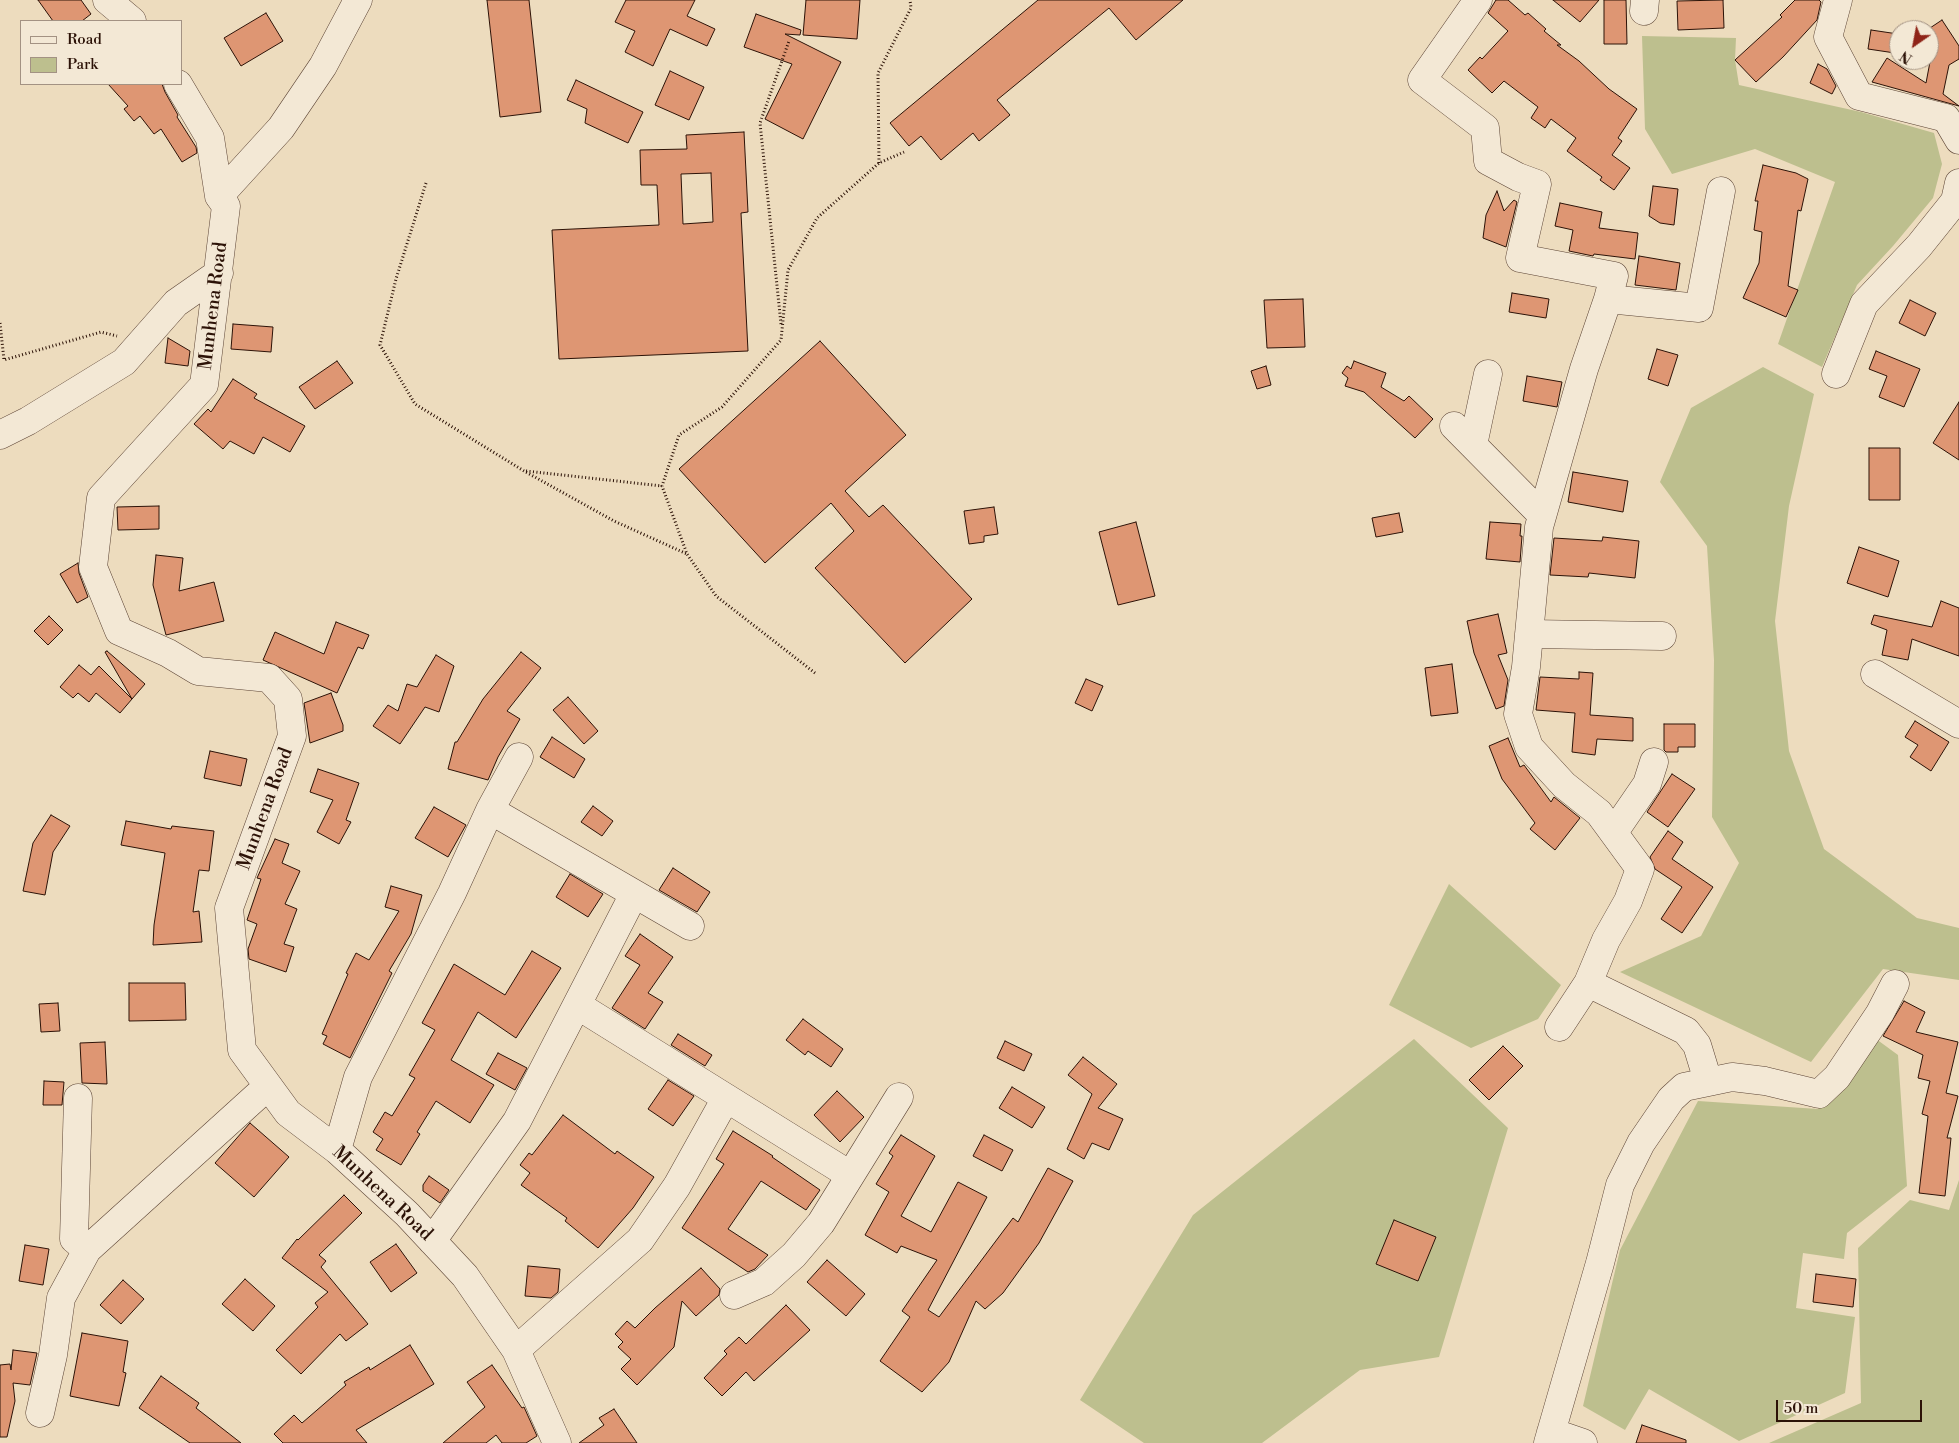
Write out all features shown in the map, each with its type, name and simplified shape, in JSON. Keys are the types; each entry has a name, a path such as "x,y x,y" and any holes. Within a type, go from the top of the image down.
{"street":[{"path":"107,0 131,20"},
{"path":"219,196 281,128 323,66 358,0"},
{"path":"1478,0 1422,80 1484,128 1488,161 1536,184 1520,258 1614,276 1584,369 1539,527 1529,634 1518,714 1530,747 1564,785 1599,813 1640,869 1628,901 1606,940 1588,984 1559,1027"},
{"path":"1838,0 1828,38 1859,96 1946,118 1959,140"},
{"name":"Munhena Road","path":"179,85 210,138 219,196 226,206 204,385 100,498 93,567 119,631 168,653 198,671 268,678 288,699 292,736 229,908 242,1050 288,1114 337,1150 407,1214 465,1276 516,1350 557,1443"},
{"path":"1836,374 1864,304 1919,246 1955,201 1959,183"},
{"path":"1608,299 1699,308 1721,190"},
{"path":"0,435 28,421 124,362 176,303 219,273"},
{"path":"1488,374 1464,435 1542,514"},
{"path":"1529,634 1662,636"},
{"path":"1875,674 1959,724"},
{"path":"337,1150 358,1077 452,893 490,810 519,757"},
{"path":"1614,832 1647,784 1654,762"},
{"path":"490,810 690,926"},
{"path":"432,1241 517,1121 634,894"},
{"path":"1588,984 1686,1031 1697,1045 1708,1081"},
{"path":"1582,1443 1550,1438 1600,1263 1620,1185 1640,1143 1671,1099 1684,1087 1732,1077 1765,1081 1819,1094 1837,1077 1880,1013 1895,984"},
{"path":"577,1005 850,1175"},
{"path":"40,1413 53,1355 61,1298 87,1250 268,1086"},
{"path":"734,1295 764,1282 794,1255 821,1223 899,1097"},
{"path":"78,1098 74,1239 87,1250"},
{"path":"516,1350 640,1240 677,1186 726,1098"}],"path":[{"path":"879,163 878,74 911,8 910,0"},
{"path":"782,332 760,123 789,41"},
{"path":"815,673 716,596 687,554 662,486 679,435 722,407 781,340 788,270 817,218 879,163 904,152"},
{"path":"426,183 396,279 380,345 415,404 524,471 614,521 687,554"},
{"path":"0,323 4,360 101,332 142,341"},
{"path":"524,471 662,486"}],"green space":[{"path":"1642,36 1736,38 1735,60 1739,85 1861,112 1934,133 1942,164 1933,198 1857,285 1822,367 1778,344 1835,182 1755,149 1672,174 1645,129"},
{"path":"1763,367 1814,394 1789,506 1775,621 1789,751 1824,849 1917,918 1959,928 1959,980 1883,969 1811,1062 1620,972 1701,936 1739,863 1712,817 1714,660 1707,546 1660,482 1691,408"},
{"path":"1449,884 1561,985 1538,1019 1471,1048 1389,1005"},
{"path":"1872,1036 1898,1055 1907,1186 1847,1233 1844,1259 1803,1253 1796,1308 1855,1317 1845,1393 1739,1441 1649,1389 1625,1430 1583,1406 1620,1250 1698,1101 1818,1109"},
{"path":"1414,1039 1508,1128 1439,1357 1360,1370 1262,1443 1144,1443 1080,1400 1193,1215"},
{"path":"1959,1180 1959,1443 1769,1443 1861,1403 1858,1248 1910,1200 1949,1210"}],"building":[{"path":"38,0 81,0 91,14 83,20 52,20"},
{"path":"487,0 529,0 541,112 500,117"},
{"path":"626,0 695,0 687,16 715,29 707,46 670,29 653,66 625,52 635,31 615,22"},
{"path":"806,0 860,0 857,39 803,35"},
{"path":"1038,0 1183,0 1136,40 1109,8 997,100 1010,115 979,141 973,133 941,160 921,136 909,146 890,123"},
{"path":"1496,0 1508,0 1525,15 1528,13 1546,29 1544,31 1561,45 1557,45 1579,61 1609,89 1637,109 1618,138 1622,141 1612,155 1630,168 1614,190 1600,180 1602,177 1567,151 1576,138 1551,119 1545,128 1531,118 1538,107 1504,81 1492,93 1468,70 1480,57 1482,59 1508,31 1488,13"},
{"path":"1553,0 1599,0 1580,22"},
{"path":"1604,0 1626,0 1627,44 1604,44"},
{"path":"1723,0 1724,28 1678,30 1677,1"},
{"path":"1795,0 1819,0 1821,2 1817,20 1783,57 1756,82 1735,60 1782,17 1780,15"},
{"path":"266,13 283,41 241,66 224,38"},
{"path":"756,14 801,30 800,35 785,34 841,62 803,139 765,119 792,64 744,47"},
{"path":"1942,20 1959,46 1959,59 1949,65 1943,94 1959,106 1872,82 1887,58 1889,59 1889,70 1906,70 1926,83 1928,70 1939,70 1939,22"},
{"path":"1871,30 1889,33 1889,52 1868,49"},
{"path":"1818,64 1827,69 1836,86 1832,94 1810,83"},
{"path":"670,71 704,87 689,120 655,105"},
{"path":"576,80 643,112 628,143 585,123 587,109 567,100"},
{"path":"109,85 162,85 178,115 177,117 196,147 197,153 182,162 161,129 154,134 140,116 134,121 124,109 128,106"},
{"path":"744,132 748,212 741,213 748,351 559,359 552,230 659,225 657,185 641,185 640,150 687,149 686,135","holes":["711,173 713,222 683,224 681,174"]},
{"path":"1763,165 1796,173 1808,179 1801,211 1798,210 1788,286 1798,290 1786,317 1743,298 1759,263 1762,232 1754,230 1758,201 1755,201"},
{"path":"1653,186 1678,189 1674,225 1660,223 1649,216"},
{"path":"1497,191 1504,211 1514,200 1517,202 1506,247 1483,238 1486,215"},
{"path":"1560,203 1602,212 1599,228 1638,233 1635,259 1594,254 1593,256 1569,251 1573,230 1555,226"},
{"path":"1639,256 1680,263 1676,290 1635,285"},
{"path":"1512,293 1549,299 1546,318 1509,312"},
{"path":"1303,299 1305,347 1267,348 1264,300"},
{"path":"1910,300 1936,313 1925,336 1899,323"},
{"path":"233,324 273,327 271,352 231,349"},
{"path":"168,338 190,351 188,366 165,363"},
{"path":"820,341 906,435 845,491 869,517 883,505 972,599 905,663 815,568 854,531 831,503 765,563 679,469"},
{"path":"1657,349 1678,355 1668,386 1648,379"},
{"path":"1876,351 1920,369 1904,407 1879,397 1887,376 1869,369"},
{"path":"337,361 353,383 315,409 299,387"},
{"path":"1354,361 1386,373 1381,387 1404,401 1409,396 1433,419 1415,438 1364,392 1345,386 1348,378 1342,373 1347,366 1351,369"},
{"path":"1266,366 1271,385 1257,389 1251,371"},
{"path":"1527,376 1562,382 1557,407 1523,401"},
{"path":"233,379 257,394 254,398 305,426 290,452 263,437 254,454 230,441 223,449 194,424 208,409 211,412"},
{"path":"1959,402 1959,460 1933,443"},
{"path":"1869,448 1900,448 1900,500 1869,500"},
{"path":"1573,472 1628,481 1623,512 1568,502"},
{"path":"159,506 159,529 118,530 117,507"},
{"path":"994,507 998,534 984,536 984,542 969,544 964,511"},
{"path":"1399,513 1403,532 1376,537 1372,518"},
{"path":"1136,522 1155,596 1118,605 1099,532"},
{"path":"1490,522 1521,524 1520,562 1486,559"},
{"path":"1603,537 1639,541 1635,578 1589,573 1588,577 1550,575 1554,538 1602,541"},
{"path":"1859,547 1899,561 1888,597 1847,583"},
{"path":"156,555 183,558 179,591 214,582 224,621 166,635 153,585"},
{"path":"78,563 79,573 88,597 77,603 60,574"},
{"path":"1941,601 1959,608 1959,656 1912,639 1908,660 1882,655 1887,630 1871,624 1874,615 1932,627"},
{"path":"1498,614 1507,653 1498,655 1508,680 1504,706 1496,709 1474,653 1467,621"},
{"path":"49,616 63,630 48,645 34,631"},
{"path":"336,622 369,635 363,649 358,647 337,693 263,660 275,632 324,654"},
{"path":"107,651 145,684 132,699 105,652"},
{"path":"521,652 541,668 507,711 520,719 498,757 488,780 448,769 455,742 457,742 483,699"},
{"path":"436,655 454,666 439,712 425,707 400,744 373,726 388,705 398,711 407,684 417,687"},
{"path":"1452,664 1458,713 1431,716 1425,668"},
{"path":"79,665 91,675 99,666 132,699 120,713 96,693 89,702 78,693 73,698 60,687"},
{"path":"1579,672 1593,673 1590,715 1633,718 1633,741 1597,739 1595,755 1572,752 1575,713 1536,710 1540,677 1579,679"},
{"path":"1086,679 1103,686 1092,711 1075,703"},
{"path":"331,693 343,725 343,731 310,743 304,703"},
{"path":"568,697 598,731 584,744 553,710"},
{"path":"1915,721 1949,742 1931,771 1910,757 1918,745 1905,737"},
{"path":"1664,724 1695,724 1695,747 1678,747 1678,752 1666,752 1664,750"},
{"path":"552,737 585,759 574,778 540,757"},
{"path":"1508,738 1520,767 1524,765 1551,802 1554,797 1580,818 1555,850 1530,829 1535,823 1502,779 1489,746"},
{"path":"210,751 247,759 241,786 204,778"},
{"path":"318,769 359,783 346,820 351,822 339,844 317,832 333,800 310,792"},
{"path":"1672,774 1695,789 1668,827 1647,812"},
{"path":"593,806 613,821 602,836 581,822"},
{"path":"434,807 466,825 448,857 415,838"},
{"path":"51,815 70,826 53,852 45,895 23,891 33,843"},
{"path":"126,821 171,829 172,826 214,831 209,871 199,870 193,912 199,911 202,942 153,945 154,925 165,853 121,845"},
{"path":"1668,831 1683,842 1672,859 1713,887 1682,933 1661,919 1682,887 1655,869 1650,857"},
{"path":"275,839 289,844 282,863 300,871 285,904 297,909 284,944 294,947 286,972 249,959 248,949 257,924 247,920 261,879 257,878"},
{"path":"673,868 710,892 697,912 659,890"},
{"path":"570,874 603,894 588,917 556,897"},
{"path":"391,886 422,895 411,934 389,971 392,973 350,1058 323,1044 327,1036 322,1034 356,953 369,960 399,911 385,907"},
{"path":"640,934 673,957 648,993 663,1002 645,1029 612,1008 640,965 625,956"},
{"path":"532,951 561,968 516,1038 478,1012 451,1060 494,1085 470,1123 436,1101 417,1132 420,1134 401,1165 376,1150 383,1139 373,1132 385,1112 392,1116 415,1078 409,1075 435,1030 422,1023 454,964 505,995"},
{"path":"129,983 185,983 186,1020 129,1021"},
{"path":"1904,1001 1925,1012 1916,1032 1958,1042 1946,1093 1958,1096 1947,1138 1951,1138 1945,1196 1919,1193 1928,1116 1922,1114 1930,1081 1918,1078 1923,1055 1883,1036"},
{"path":"58,1003 60,1031 41,1032 39,1004"},
{"path":"803,1019 843,1049 831,1067 808,1051 805,1055 786,1040"},
{"path":"678,1034 712,1055 705,1066 671,1045"},
{"path":"1005,1041 1032,1054 1024,1071 997,1058"},
{"path":"105,1042 107,1084 82,1083 80,1043"},
{"path":"1503,1046 1523,1066 1489,1100 1469,1080"},
{"path":"498,1053 527,1068 515,1090 486,1074"},
{"path":"1083,1057 1117,1084 1098,1108 1123,1119 1109,1150 1092,1143 1084,1159 1067,1149 1092,1094 1068,1075"},
{"path":"668,1080 694,1096 673,1126 648,1109"},
{"path":"44,1081 64,1082 62,1105 43,1105"},
{"path":"1012,1087 1045,1107 1032,1128 999,1108"},
{"path":"837,1091 864,1117 840,1142 814,1115"},
{"path":"563,1115 615,1154 617,1151 654,1177 633,1208 598,1248 565,1221 567,1218 521,1185 530,1173 520,1165 529,1153 532,1155"},
{"path":"250,1123 289,1157 254,1197 215,1163"},
{"path":"733,1131 773,1156 820,1190 806,1210 761,1181 728,1229 768,1255 755,1269 748,1272 682,1228 724,1164 716,1159"},
{"path":"901,1135 935,1156 901,1216 931,1232 958,1182 987,1197 928,1310 939,1317 1013,1218 1018,1222 1048,1168 1073,1181 1039,1243 1003,1293 985,1309 976,1301 949,1362 922,1392 880,1361 910,1317 902,1311 937,1260 901,1246 897,1253 865,1235 889,1192 876,1184 893,1156 889,1153"},
{"path":"984,1135 1013,1150 1002,1171 973,1156"},
{"path":"429,1176 449,1190 440,1203 423,1191 423,1185"},
{"path":"344,1195 362,1213 319,1255 326,1261 321,1267 368,1324 346,1341 340,1334 301,1374 276,1350 318,1307 315,1303 328,1292 282,1258 297,1239"},
{"path":"1394,1220 1436,1237 1418,1281 1376,1264"},
{"path":"396,1244 417,1273 391,1292 370,1262"},
{"path":"25,1245 49,1249 43,1285 19,1281"},
{"path":"827,1260 865,1294 846,1316 807,1282"},
{"path":"528,1266 560,1269 558,1292 551,1298 525,1296"},
{"path":"701,1268 720,1289 719,1295 696,1316 682,1301 674,1347 637,1385 621,1369 631,1359 618,1347 623,1342 615,1334 627,1321 635,1328"},
{"path":"1816,1274 1856,1279 1853,1307 1813,1302"},
{"path":"245,1279 275,1306 253,1331 222,1304"},
{"path":"123,1280 144,1299 121,1324 100,1305"},
{"path":"786,1305 810,1330 754,1381 746,1372 722,1396 704,1378 727,1354 724,1351 739,1337 746,1344"},
{"path":"82,1333 128,1341 123,1372 126,1373 119,1406 70,1396"},
{"path":"410,1345 434,1384 356,1430 367,1443 283,1443 274,1434 294,1415 302,1423 346,1385 344,1382 369,1367 370,1370"},
{"path":"13,1350 37,1353 30,1385 13,1383 15,1401 7,1437 0,1437 0,1365 10,1364 11,1370"},
{"path":"492,1365 522,1408 524,1407 537,1436 526,1443 502,1443 496,1435 486,1443 443,1443 485,1407 467,1382"},
{"path":"161,1376 199,1403 196,1408 241,1443 190,1443 139,1408"},
{"path":"614,1409 637,1443 579,1443 604,1425 599,1418"},
{"path":"1642,1425 1686,1440 1686,1443 1636,1443"}]}
